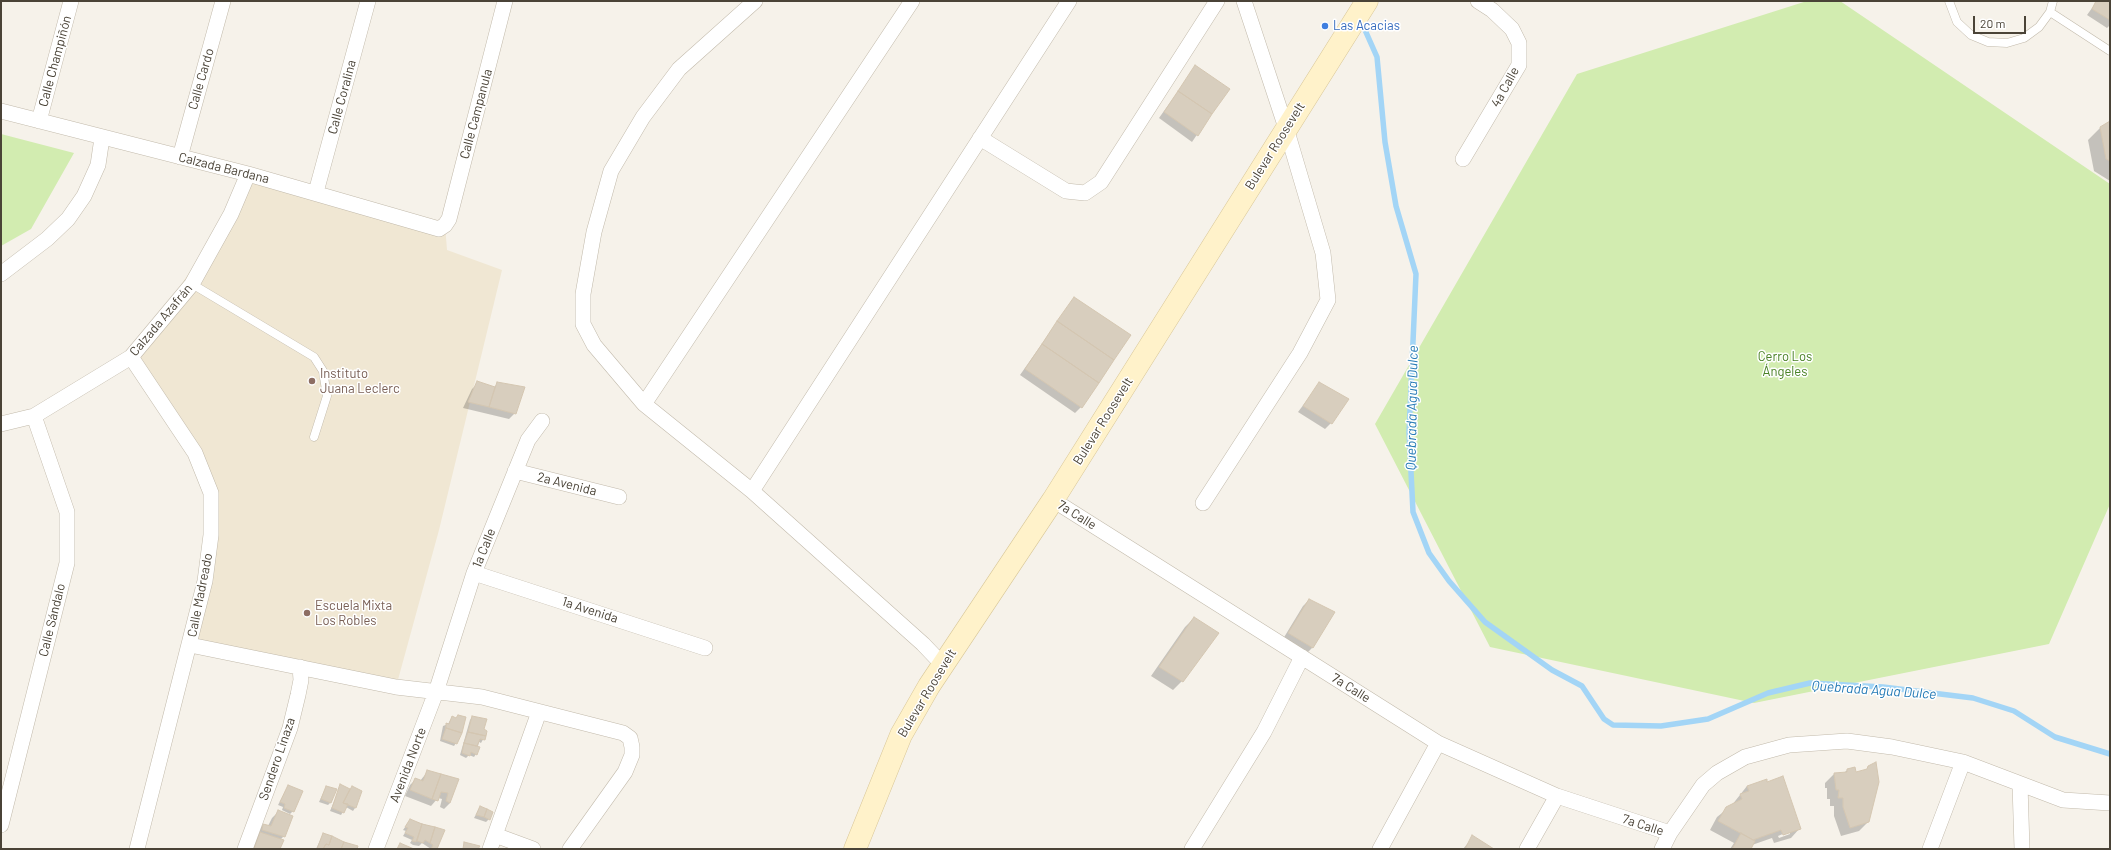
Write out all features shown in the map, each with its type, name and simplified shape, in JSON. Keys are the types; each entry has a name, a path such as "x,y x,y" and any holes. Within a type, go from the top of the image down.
{"main road":[{"name":"Bulevar Roosevelt","path":"855,849 901,735 943,665 1053,500 1286,128 1367,2"}],"street":[{"name":"Calle Champiñón","path":"39,120 71,1"},
{"name":"Calle Cardo","path":"180,157 223,1"},
{"name":"Calle Coralina","path":"316,192 368,1"},
{"name":"Calle Campanula","path":"445,225 449,219 505,1"},
{"path":"755,1 679,69 643,117 611,171 594,232 583,294 583,324 594,345 644,404 752,491 923,644 943,665"},
{"path":"644,404 912,1"},
{"path":"752,491 1069,1"},
{"path":"980,138 1066,191 1085,193 1101,182 1217,1"},
{"path":"1203,503 1300,353 1328,300 1323,253 1286,128 1244,1"},
{"name":"4a Calle","path":"1463,159 1519,65 1519,43 1512,28 1492,10 1478,1"},
{"name":"Calzada Bardana","path":"1,111 316,192 430,227 439,229 445,225"},
{"path":"1,274 47,240 68,219 84,196 98,165 102,138"},
{"name":"Calzada Azafrán","path":"1,424 34,416 131,356 192,284 232,214 248,174"},
{"name":"Calle Madreado","path":"131,356 195,453 211,493 211,535 208,558 190,645 137,849"},
{"name":"Calle Sándalo","path":"1,825 67,563 67,512 34,416"},
{"name":"1a Calle","path":"438,686 474,573 528,440 542,421"},
{"name":"2a Avenida","path":"515,471 619,497"},
{"name":"7a Calle","path":"1053,500 1438,743 1557,796 1670,833"},
{"name":"1a Avenida","path":"474,573 705,648"},
{"path":"190,645 396,687 438,686 624,733 630,738 632,755 625,772 570,849"},
{"path":"1192,849 1264,732 1302,657"},
{"name":"Sendero Linaza","path":"245,849 290,728 301,680 300,667"},
{"name":"Avenida Norte","path":"376,849 438,686"},
{"path":"533,849 492,842 539,712"},
{"path":"1662,849 1670,833 1704,785 1717,773 1745,758 1789,745 1846,741 1892,747 1962,762 2062,800 2110,803"},
{"path":"1380,849 1438,743"},
{"path":"1930,849 1962,762"},
{"path":"2020,784 2022,849"},
{"path":"1527,849 1557,796"}],"lane":[{"path":"1949,1 1958,22 1971,35 1988,42 2007,43 2024,38 2039,27 2050,12 2053,1"},
{"path":"2050,12 2110,51"},
{"path":"192,284 314,357 323,371 327,396 314,437"}],"shaded area":[{"name":"Instituto Juana Leclerc","path":"248,174 445,225 447,250 502,270 439,530 396,687 190,645 211,493 129,350 161,314 204,251"}],"green space":[{"name":"Cerro Los Ángeles","path":"1807,1 1840,1 2110,184 2110,504 2049,644 1754,703 1490,647 1375,424 1577,74"},
{"path":"1,134 74,153 31,229 1,246"}],"building":[{"path":"2096,1 2110,1 2110,20 2092,9"},
{"path":"1195,65 1230,89 1212,114 1178,91"},
{"path":"1178,91 1212,114 1198,136 1164,112"},
{"path":"2110,121 2110,161 2106,159 2100,127"},
{"path":"1074,297 1131,335 1114,360 1057,321"},
{"path":"1057,321 1114,360 1099,383 1042,344"},
{"path":"1042,344 1099,383 1082,408 1025,369"},
{"path":"477,381 495,387 489,407 468,402"},
{"path":"497,382 525,387 516,414 489,407"},
{"path":"1319,382 1349,399 1332,424 1303,406"},
{"path":"1309,599 1335,612 1313,648 1288,633"},
{"path":"1194,617 1219,633 1183,682 1159,667"},
{"path":"458,715 466,717 462,733 446,728 446,723 449,724 452,716 456,718"},
{"path":"472,716 487,719 484,729 487,731 486,736 468,732"},
{"path":"446,728 462,733 457,744 442,739"},
{"path":"468,732 486,736 485,740 480,739 477,746 464,743"},
{"path":"464,743 480,747 477,755 471,752 470,756 462,753"},
{"path":"1876,762 1879,782 1869,822 1850,828 1843,807 1843,798 1838,798 1839,790 1836,790 1834,773 1847,772 1847,769 1855,767 1856,772 1867,769 1868,766"},
{"path":"427,770 441,774 432,799 410,790 415,778 423,781"},
{"path":"441,774 459,779 450,803 446,801 448,793 441,792 438,801 432,799"},
{"path":"1783,776 1801,829 1783,835 1781,830 1753,840 1718,821 1726,807 1742,799 1740,794 1749,791 1747,786 1767,779 1767,782"},
{"path":"340,784 350,789 343,803 348,804 344,813 332,808"},
{"path":"288,785 303,791 294,812 284,808 285,804 280,802"},
{"path":"326,786 337,789 331,803 321,799"},
{"path":"352,786 362,791 356,808 343,803"},
{"path":"480,806 487,809 484,817 476,815"},
{"path":"487,809 493,812 490,820 484,817"},
{"path":"278,810 293,816 285,837 262,830 263,824 271,826"},
{"path":"410,819 422,824 416,842 412,841 414,837 405,833 408,828 405,827"},
{"path":"422,824 435,827 430,843 425,840 423,843 417,841"},
{"path":"435,827 445,830 437,849 431,849 433,845 430,843"},
{"path":"260,832 284,840 280,849 254,849"},
{"path":"323,833 332,836 329,845 326,844 323,849 317,849"},
{"path":"1741,833 1755,841 1751,849 1732,849"},
{"path":"1472,835 1494,849 1465,849"},
{"path":"332,836 344,842 341,849 323,849 326,844 329,845"},
{"path":"344,842 358,846 357,849 341,849"},
{"path":"464,842 480,846 478,849 463,849"},
{"path":"400,843 414,849 397,849"}],"waterway":[{"name":"Quebrada Agua Dulce","path":"1361,21 1377,57 1385,142 1396,206 1416,274 1409,432 1413,512 1429,553 1449,581 1485,622 1552,670 1582,686 1604,719 1613,725 1661,726 1708,719 1768,693 1810,683 1883,687 1973,698 2014,711 2055,737 2110,754"}],"place":[{"name":"Las Acacias","path":"1325,26"},
{"name":"Instituto Juana Leclerc","path":"312,381"},
{"name":"Escuela Mixta Los Robles","path":"307,613"}]}
